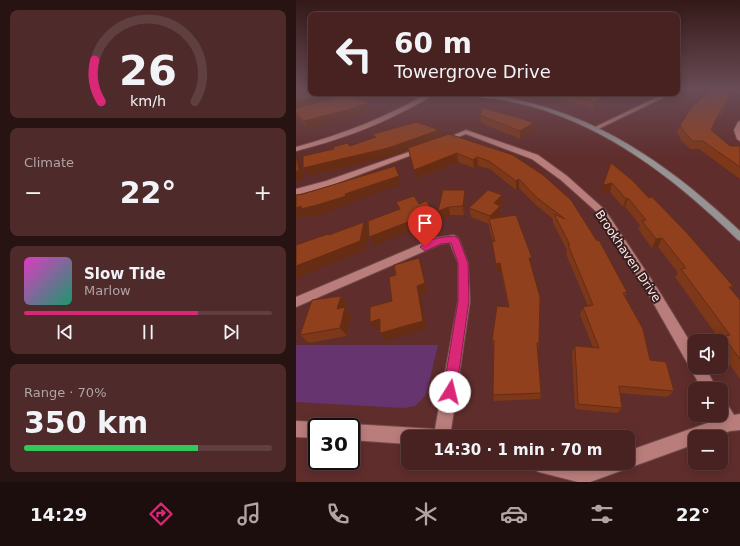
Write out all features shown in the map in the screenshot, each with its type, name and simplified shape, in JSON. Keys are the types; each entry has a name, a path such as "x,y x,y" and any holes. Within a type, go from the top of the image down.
{"main road":[{"path":"555,112 594,128 627,146 671,176 703,202 740,237"}],"street":[{"path":"296,149 327,141 368,126 397,112"},
{"path":"594,128 628,112"},
{"path":"740,123 737,130 740,139"},
{"name":"Brookhaven Drive","path":"296,192 329,183 466,132 536,157 564,178 602,212 655,295 688,351"},
{"path":"296,302 439,241 454,239 463,263 464,301 443,430"},
{"path":"635,458 735,423 728,415"},
{"path":"296,429 308,430"},
{"path":"360,433 401,435"},
{"path":"566,470 586,475 600,470"}],"shaded area":[{"path":"296,345 438,345 426,395 415,406 404,408 296,402"}],"building":[{"path":"296,112 337,112 304,121"},
{"path":"481,112 499,112 534,123 520,131 480,115"},
{"path":"689,112 719,112 711,130 730,146 740,146 740,167 703,141 693,141 680,125"},
{"path":"417,122 439,130 388,148 303,168 303,156 334,149 333,147 347,143 350,146 376,137 373,134"},
{"path":"449,134 513,155 543,175 571,200 597,241 599,240 627,292 623,293 643,329 650,360 666,362 674,391 619,386 622,408 578,404 575,346 599,348 583,307 593,305 568,245 570,245 554,214 565,219 536,197 519,179 516,181 489,161 477,157 473,160 457,153 414,170 408,148"},
{"path":"297,158 299,171 296,171"},
{"path":"611,163 632,180 649,198 652,197 687,233 733,286 729,287 740,300 740,359 728,343 728,335 730,335 681,269 686,268 662,238 656,239 642,221 646,220 628,198 626,199 612,183 603,185"},
{"path":"395,166 399,176 345,194 346,196 301,209 301,206 296,208 296,195"},
{"path":"443,190 465,190 463,206 449,207 438,211"},
{"path":"488,190 502,195 494,203 500,206 490,216 469,208"},
{"path":"414,196 419,204 426,201 434,212 369,237 368,221 400,209 396,202"},
{"path":"516,215 532,258 529,258 540,297 539,343 537,343 541,393 493,395 494,340 492,340 497,306 509,307 500,263 496,264 492,242 495,241 489,219"},
{"path":"364,222 360,241 296,266 296,245"},
{"path":"419,258 425,283 417,286 423,321 380,333 380,319 370,322 370,307 392,301 389,277 396,275 394,265"},
{"path":"341,296 337,309 345,307 340,328 300,335 312,300"}],"route":[{"path":"425,247 439,241 454,239 463,263 464,301 450,392"}]}
